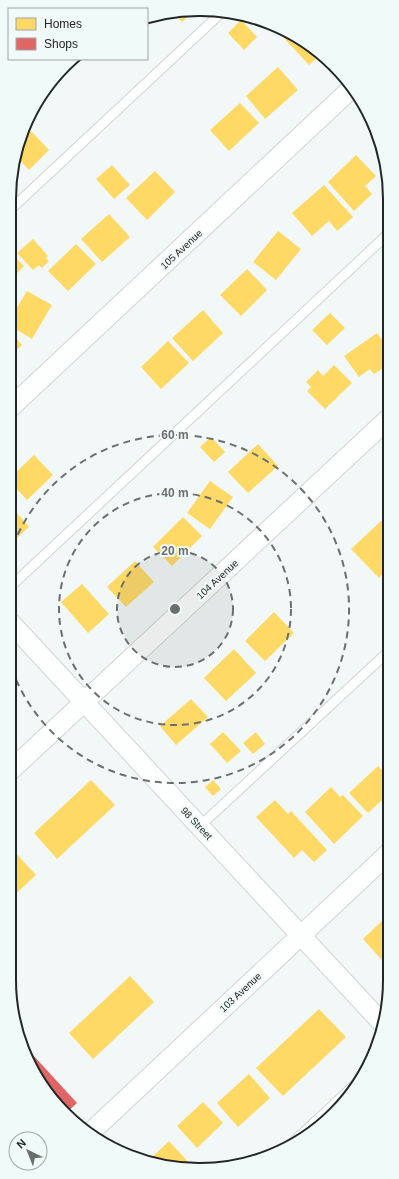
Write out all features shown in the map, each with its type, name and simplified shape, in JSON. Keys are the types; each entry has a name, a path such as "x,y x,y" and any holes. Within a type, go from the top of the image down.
{"street":[{"name":"105 Avenue","path":"16,402 348,92"},
{"name":"104 Avenue","path":"16,765 383,424"},
{"name":"98 Street","path":"16,629 378,1019"},
{"name":"103 Avenue","path":"94,1129 383,859"}],"lane":[{"path":"16,204 217,17"},
{"path":"16,581 383,239"},
{"path":"200,826 383,657"}],"building: Homes":[{"path":"189,16 182,22 178,18"},
{"path":"240,21 257,37 244,50 228,33"},
{"path":"281,35 316,59 309,65"},
{"path":"278,67 298,90 265,119 246,96"},
{"path":"240,103 259,123 229,151 210,130"},
{"path":"31,131 49,150 29,170 21,161 29,133"},
{"path":"356,155 376,176 365,186 372,194 354,211 328,182"},
{"path":"112,165 130,185 114,199 96,179"},
{"path":"155,171 175,192 147,220 126,198"},
{"path":"324,185 353,217 337,231 329,221 312,236 292,213"},
{"path":"109,214 130,237 102,262 81,239"},
{"path":"278,231 301,249 276,280 253,262"},
{"path":"33,239 48,256 46,258 49,261 42,268 39,265 33,270 17,253"},
{"path":"76,244 96,264 68,291 48,271"},
{"path":"16,258 24,266 16,274"},
{"path":"247,269 267,290 241,316 220,295"},
{"path":"27,291 52,305 32,339 16,329 16,309"},
{"path":"203,310 223,333 193,361 172,338"},
{"path":"330,313 345,328 327,345 312,330"},
{"path":"377,333 383,342 383,368 374,374 370,369 359,377 344,356"},
{"path":"16,338 22,345 16,351"},
{"path":"168,341 189,363 161,389 141,367"},
{"path":"334,365 352,383 325,409 307,391 311,387 306,382 318,370 323,376"},
{"path":"211,437 225,452 214,462 200,447"},
{"path":"258,444 278,466 248,493 228,472"},
{"path":"34,455 53,475 27,500 16,488 16,472"},
{"path":"210,481 233,497 210,529 187,513"},
{"path":"16,512 29,527 16,539"},
{"path":"183,517 202,536 172,566 153,547"},
{"path":"381,521 383,523 383,574 379,578 351,549"},
{"path":"135,561 154,582 126,607 107,587"},
{"path":"82,584 109,614 88,633 61,602"},
{"path":"274,612 294,633 265,661 245,641"},
{"path":"234,649 256,673 226,701 204,678"},
{"path":"191,699 208,717 176,745 160,726"},
{"path":"223,732 241,751 227,763 210,744"},
{"path":"256,732 265,744 253,754 243,743"},
{"path":"378,766 383,771 383,799 368,813 349,793"},
{"path":"91,780 115,805 57,859 34,833"},
{"path":"213,780 221,789 213,796 205,787"},
{"path":"331,787 340,797 343,795 363,816 334,844 305,812"},
{"path":"275,800 288,814 291,811 327,850 314,862 302,850 294,858 256,817"},
{"path":"16,853 36,875 16,894"},
{"path":"383,920 383,961 363,939"},
{"path":"130,976 154,1002 93,1059 69,1033"},
{"path":"319,1009 346,1037 283,1096 256,1068"},
{"path":"249,1074 270,1098 238,1127 217,1103"},
{"path":"203,1102 223,1123 197,1148 177,1126"},
{"path":"169,1141 189,1163 187,1163 152,1157"}],"building: Shops":[{"path":"32,1053 77,1103 70,1109 47,1081"}]}
